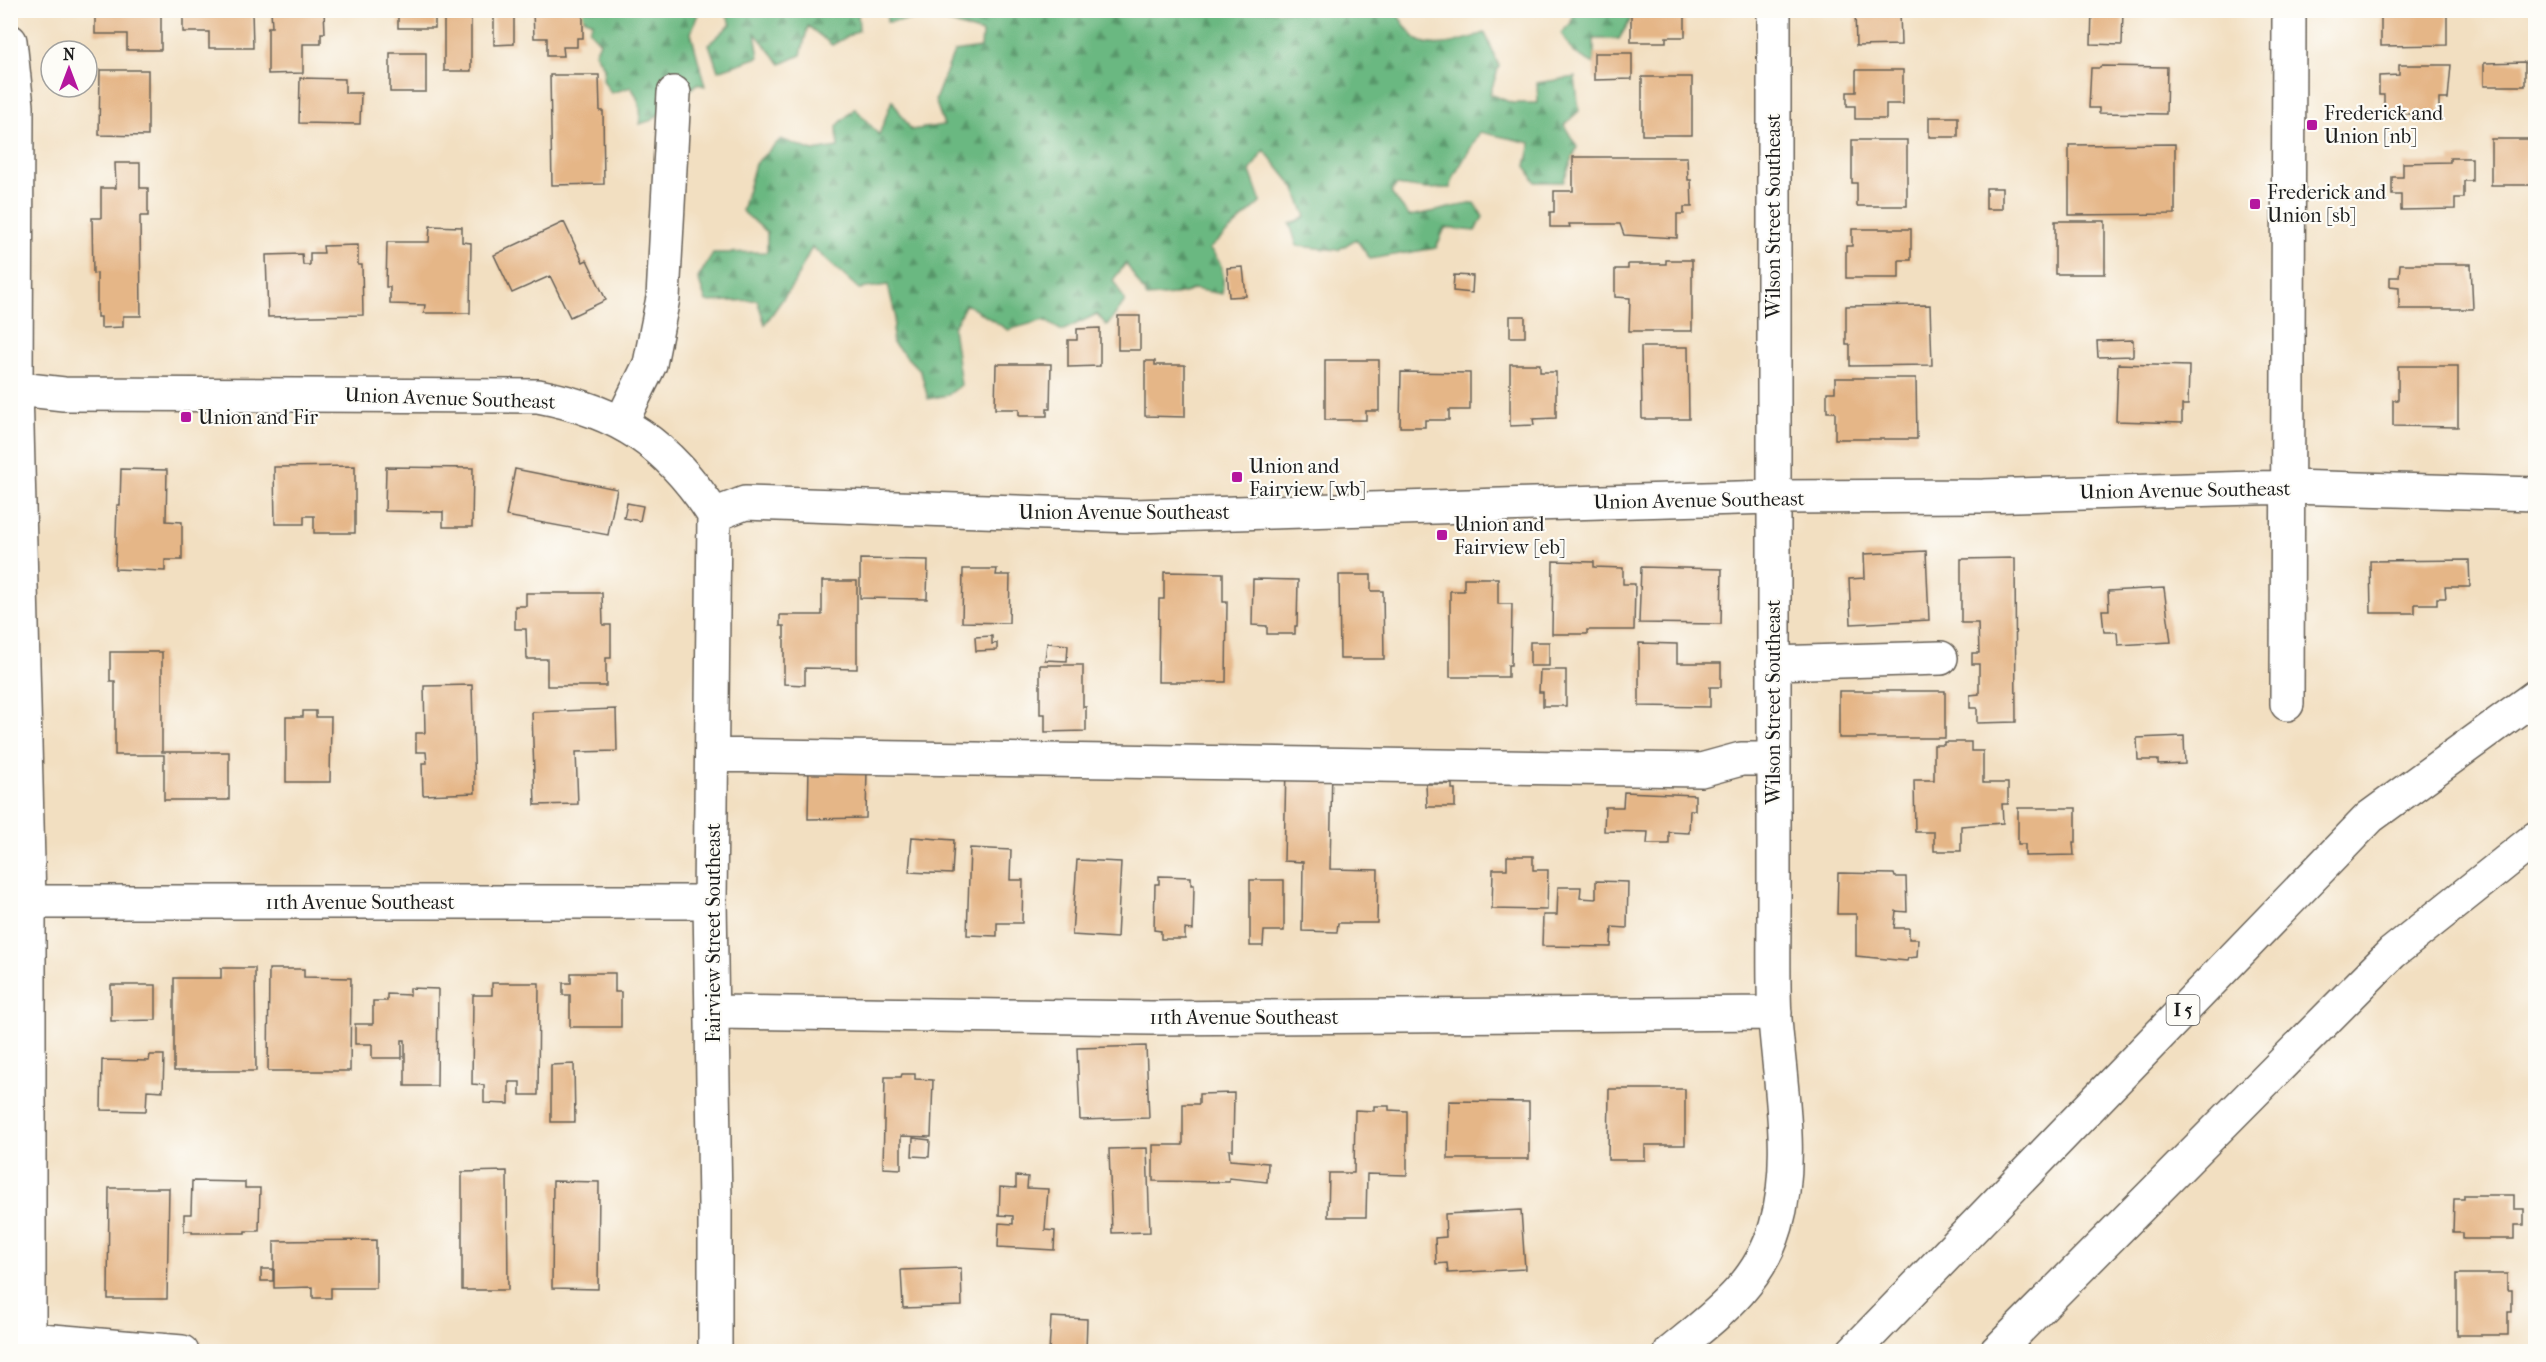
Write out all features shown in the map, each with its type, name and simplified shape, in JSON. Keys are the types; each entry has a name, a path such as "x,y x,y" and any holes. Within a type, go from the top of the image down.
{"main road":[{"name":"Wilson Street Southeast","path":"1671,1352 1711,1320 1752,1278 1761,1265 1777,1222 1783,1191 1785,1154 1775,1013 1772,497 1774,10"},
{"path":"2287,704 2289,10"},
{"path":"10,41 17,106 13,388 29,1345 182,1352"},
{"path":"621,423 650,364 663,298 674,93"},
{"name":"Union Avenue Southeast","path":"13,388 64,394 538,396 596,410 645,437 696,487 714,515 745,503 1133,516 1772,497 2009,495 2289,487 2535,494"},
{"name":"Fairview Street Southeast","path":"714,515 711,902 715,1352"},
{"path":"1773,663 1941,658"},
{"name":"I 5","path":"1853,1352 2370,817 2535,696"},
{"path":"713,755 1701,770 1741,759 1774,759"},
{"path":"1996,1352 2392,953 2535,838"},
{"name":"11th Avenue Southeast","path":"20,902 711,902"},
{"name":"11th Avenue Southeast","path":"713,1012 1152,1018 1775,1013"}],"green space":[{"path":"575,10 699,11 691,33 705,86 697,84 652,120 640,124 641,114 634,91 631,87 611,93 603,80 604,67 595,53 600,42 589,30 593,22 575,14"},
{"path":"1631,10 1635,12 1619,39 1594,39 1594,64 1573,52 1561,33 1571,23 1573,11"},
{"path":"724,11 858,11 859,30 832,45 808,26 801,55 781,64 755,33 759,57 718,71 709,44 731,24"},
{"path":"887,11 1401,11 1399,17 1408,30 1415,38 1426,43 1452,43 1485,33 1499,66 1490,94 1512,103 1538,103 1537,83 1575,77 1579,111 1564,125 1577,147 1563,182 1535,182 1526,166 1531,143 1480,132 1455,174 1450,188 1427,189 1396,185 1391,193 1409,216 1475,203 1483,217 1475,231 1445,228 1436,248 1370,259 1356,239 1338,250 1297,246 1290,224 1306,217 1294,187 1264,150 1250,171 1261,202 1209,249 1222,269 1222,294 1194,289 1177,295 1147,297 1126,263 1113,280 1125,301 1107,326 1097,314 1062,331 1044,320 1008,330 966,304 953,328 961,385 948,395 928,399 921,372 892,342 895,314 888,285 859,289 812,247 794,283 765,324 757,300 706,302 698,278 713,253 767,252 767,232 742,211 755,164 781,139 813,151 838,147 837,126 855,108 879,135 892,100 911,130 944,125 935,100 954,52 981,48 982,33 935,18 887,22"}],"building":[{"path":"95,10 161,10 161,50 127,50 127,34 95,34"},
{"path":"183,10 252,10 253,48 209,48 209,32 183,32"},
{"path":"271,10 324,10 325,33 321,33 321,44 303,44 303,73 268,74 268,27 272,27"},
{"path":"389,10 471,10 471,71 444,71 444,17 435,17 435,28 398,28 398,16 389,16"},
{"path":"494,10 514,10 514,44 494,45"},
{"path":"533,10 583,10 583,38 577,38 577,47 563,47 564,56 547,56 547,38 534,38"},
{"path":"1631,10 1691,10 1691,13 1685,13 1685,37 1666,37 1666,42 1631,42"},
{"path":"1855,10 1900,10 1901,45 1856,46"},
{"path":"2092,10 2123,10 2122,45 2091,44"},
{"path":"2381,10 2447,10 2447,45 2381,46"},
{"path":"390,53 426,53 426,92 390,92"},
{"path":"1594,53 1632,53 1632,79 1594,80"},
{"path":"2525,62 2525,86 2484,86 2484,63"},
{"path":"2399,65 2451,65 2448,99 2439,99 2439,114 2384,114 2384,95 2379,95 2379,76 2399,75"},
{"path":"2101,66 2167,67 2166,114 2099,113 2099,108 2089,108 2091,68"},
{"path":"100,70 148,70 148,136 99,135"},
{"path":"1856,70 1903,70 1903,104 1886,104 1886,119 1855,119 1855,106 1847,106 1847,92 1856,92"},
{"path":"550,75 599,75 600,111 603,111 604,184 552,185"},
{"path":"1642,77 1692,77 1692,135 1642,135"},
{"path":"300,78 345,79 345,93 361,93 360,124 299,123"},
{"path":"1929,117 1958,117 1958,137 1929,137"},
{"path":"2491,139 2532,139 2532,185 2491,185"},
{"path":"1852,140 1907,140 1907,206 1857,206 1857,183 1852,183"},
{"path":"2175,144 2175,214 2069,215 2069,145"},
{"path":"1573,157 1687,157 1692,207 1684,207 1684,214 1677,214 1677,238 1624,235 1620,224 1569,224 1570,227 1550,227 1550,212 1554,212 1554,191 1573,191"},
{"path":"2450,158 2472,158 2472,181 2464,181 2464,198 2455,198 2455,209 2401,210 2401,195 2392,195 2392,177 2403,177 2403,163 2450,162"},
{"path":"115,163 140,163 140,188 148,188 148,216 140,216 141,316 123,316 123,327 101,328 101,317 97,317 97,273 93,274 92,218 101,218 101,188 116,188"},
{"path":"1986,188 2002,188 2002,209 1986,209"},
{"path":"2055,221 2105,221 2105,274 2055,274"},
{"path":"564,222 583,262 587,260 606,300 570,317 550,276 512,293 494,255"},
{"path":"430,226 462,227 462,242 471,243 470,313 424,313 425,305 390,304 390,287 386,287 387,242 429,242"},
{"path":"1852,229 1911,229 1911,260 1899,260 1899,278 1846,278 1846,246 1852,246"},
{"path":"358,245 358,265 362,265 363,315 268,317 266,255 302,254 303,265 310,265 310,253 324,253 323,246"},
{"path":"1666,260 1692,260 1692,331 1629,331 1630,298 1615,297 1615,269 1628,269 1628,264 1666,264"},
{"path":"2400,264 2471,264 2473,309 2399,309 2399,287 2390,286 2390,277 2399,277"},
{"path":"1243,267 1246,296 1229,297 1227,268"},
{"path":"1454,275 1473,276 1472,293 1453,291"},
{"path":"1930,305 1932,365 1850,366 1850,345 1846,345 1846,306"},
{"path":"1118,316 1140,316 1140,350 1118,350"},
{"path":"1510,316 1525,316 1525,337 1510,337"},
{"path":"1100,328 1100,366 1068,367 1068,340 1077,340 1077,329"},
{"path":"2133,340 2133,356 2098,357 2097,341"},
{"path":"1641,347 1688,347 1689,419 1642,419"},
{"path":"1325,360 1379,360 1379,411 1366,411 1366,420 1325,420"},
{"path":"1145,361 1155,361 1155,365 1185,365 1185,417 1145,416"},
{"path":"996,364 1051,364 1050,409 1047,409 1047,416 1019,416 1019,409 995,409"},
{"path":"1510,364 1540,364 1540,372 1556,372 1556,418 1533,419 1534,425 1510,426"},
{"path":"2118,364 2189,366 2188,405 2182,405 2182,423 2116,421"},
{"path":"2398,366 2458,366 2458,427 2393,426 2393,400 2398,400"},
{"path":"1401,372 1470,373 1470,410 1449,410 1449,420 1425,420 1425,427 1400,427"},
{"path":"1835,378 1916,378 1917,439 1835,439 1835,412 1827,412 1827,392 1835,392"},
{"path":"355,466 355,533 314,533 314,516 304,516 304,524 275,524 274,467"},
{"path":"386,467 473,468 472,527 443,527 443,512 385,511"},
{"path":"121,469 167,470 166,521 182,522 182,560 165,560 165,571 115,569 117,505 120,505"},
{"path":"515,469 617,489 608,535 506,516"},
{"path":"627,503 643,506 640,521 624,518"},
{"path":"1926,551 1929,620 1851,624 1849,579 1865,578 1864,554"},
{"path":"2015,558 2016,722 1977,723 1977,708 1970,708 1970,695 1979,694 1979,664 1972,664 1972,653 1979,653 1978,623 1961,623 1961,559"},
{"path":"860,559 928,560 927,599 860,598"},
{"path":"2469,560 2470,587 2445,587 2446,598 2437,598 2437,604 2415,604 2415,613 2371,613 2370,561"},
{"path":"1553,561 1594,562 1594,567 1623,568 1623,584 1635,584 1634,630 1587,630 1587,634 1552,634"},
{"path":"1641,567 1722,569 1721,624 1639,623"},
{"path":"963,569 997,569 996,575 1010,575 1009,623 962,622"},
{"path":"1164,572 1223,573 1223,602 1227,602 1226,682 1158,682 1159,599 1164,599"},
{"path":"1339,575 1371,575 1371,591 1383,591 1384,659 1340,659"},
{"path":"1464,578 1498,578 1498,604 1512,604 1511,665 1508,665 1508,677 1450,677 1450,591 1464,591"},
{"path":"1253,579 1298,580 1295,634 1267,634 1267,626 1252,625"},
{"path":"822,581 857,581 857,669 805,668 805,685 784,684 784,626 780,626 780,615 822,615"},
{"path":"2164,588 2171,642 2118,645 2117,632 2104,632 2102,610 2109,610 2108,591"},
{"path":"526,593 602,593 603,625 611,625 611,658 606,658 606,686 547,686 547,659 527,659 526,629 515,629 515,606 526,606"},
{"path":"992,636 992,644 997,643 997,650 976,651 975,637"},
{"path":"1530,642 1549,642 1549,666 1530,666"},
{"path":"1047,643 1068,645 1067,661 1045,660"},
{"path":"1639,643 1677,644 1677,663 1721,663 1721,687 1710,687 1710,707 1639,706"},
{"path":"110,652 162,652 162,752 229,752 229,800 164,800 164,755 115,755 115,681 110,681"},
{"path":"1040,665 1083,665 1083,707 1086,707 1086,731 1045,732 1045,714 1040,714"},
{"path":"1540,670 1566,670 1566,706 1543,706 1543,692 1539,692"},
{"path":"472,685 475,793 423,795 422,763 427,763 426,752 416,752 416,733 425,733 424,686"},
{"path":"1839,691 1945,691 1945,738 1839,738"},
{"path":"616,709 617,751 576,752 578,804 535,805 532,712"},
{"path":"303,711 316,711 316,717 331,717 330,782 286,782 286,717 303,717"},
{"path":"2184,736 2185,764 2158,765 2158,760 2138,760 2137,738"},
{"path":"1944,742 1971,742 1971,751 1983,751 1983,783 2008,783 2008,804 2002,804 2003,823 1961,826 1961,851 1934,851 1934,832 1915,832 1914,780 1934,780 1934,745 1944,745"},
{"path":"1286,766 1332,767 1330,869 1378,870 1377,923 1338,923 1337,932 1302,931 1303,862 1284,861"},
{"path":"809,767 867,767 866,818 808,819"},
{"path":"1426,784 1452,784 1452,789 1455,789 1455,807 1427,807"},
{"path":"1624,792 1695,795 1695,810 1690,810 1689,833 1669,832 1669,844 1647,844 1648,832 1604,831 1605,807 1623,807"},
{"path":"2018,808 2076,808 2074,855 2025,856 2025,844 2018,844"},
{"path":"912,837 954,840 952,874 909,872"},
{"path":"970,848 1011,850 1010,880 1023,880 1022,923 997,923 997,936 967,935"},
{"path":"1507,856 1533,856 1533,870 1548,870 1547,910 1492,909 1493,869 1507,869"},
{"path":"1077,860 1121,862 1117,938 1072,935"},
{"path":"1838,873 1894,874 1895,877 1906,877 1907,912 1896,911 1894,928 1909,928 1909,939 1918,939 1917,957 1908,958 1907,961 1856,956 1856,914 1837,914"},
{"path":"1159,876 1191,877 1191,885 1194,885 1193,930 1185,929 1185,939 1161,939 1161,931 1154,930 1155,884 1159,884"},
{"path":"1250,880 1284,880 1284,931 1264,931 1263,946 1250,946"},
{"path":"1596,881 1628,882 1627,928 1612,927 1611,947 1542,946 1543,915 1557,915 1558,887 1581,887 1580,898 1596,899"},
{"path":"221,968 255,968 256,1071 174,1071 174,978 221,978"},
{"path":"269,969 304,969 304,977 351,978 350,1071 268,1071"},
{"path":"571,973 615,973 615,992 621,992 621,1027 570,1027 570,995 563,995 563,983 571,983"},
{"path":"492,983 539,983 538,1095 520,1095 520,1082 509,1082 509,1104 484,1103 484,1085 472,1084 473,995 492,995"},
{"path":"111,985 156,985 156,1020 111,1021"},
{"path":"410,988 438,989 437,1086 405,1086 405,1040 402,1040 402,1058 372,1058 372,1044 355,1044 355,1024 373,1024 373,1001 387,1001 387,994 410,995"},
{"path":"1146,1046 1149,1118 1080,1120 1077,1048"},
{"path":"150,1055 164,1055 163,1091 147,1090 146,1111 101,1110 102,1060 149,1061"},
{"path":"574,1064 575,1122 551,1122 551,1065"},
{"path":"902,1074 915,1074 915,1079 933,1080 931,1137 901,1136 901,1169 883,1168 885,1077 901,1077"},
{"path":"1609,1089 1685,1089 1685,1145 1645,1145 1645,1160 1608,1160"},
{"path":"1234,1093 1233,1150 1229,1150 1230,1160 1268,1163 1267,1182 1229,1178 1229,1182 1153,1181 1153,1145 1183,1145 1183,1104 1199,1104 1199,1094"},
{"path":"1449,1101 1529,1102 1529,1159 1448,1159"},
{"path":"1374,1106 1389,1106 1389,1110 1407,1111 1407,1175 1367,1174 1366,1217 1328,1217 1329,1173 1354,1173 1355,1110 1374,1111"},
{"path":"913,1138 930,1140 929,1157 912,1156"},
{"path":"1147,1148 1150,1232 1112,1233 1109,1149"},
{"path":"507,1171 508,1290 462,1290 462,1172"},
{"path":"1016,1176 1028,1177 1027,1188 1048,1189 1045,1230 1055,1231 1054,1250 998,1247 999,1223 1013,1224 1013,1216 999,1215 1000,1187 1016,1188"},
{"path":"192,1181 245,1182 245,1188 260,1188 259,1231 192,1233 192,1231 184,1231 184,1214 191,1214"},
{"path":"553,1181 599,1182 598,1289 552,1288"},
{"path":"109,1188 169,1188 167,1299 108,1299"},
{"path":"2464,1195 2514,1195 2514,1209 2524,1209 2524,1225 2515,1225 2515,1239 2463,1239 2463,1233 2453,1233 2454,1199 2464,1199"},
{"path":"1521,1210 1525,1269 1448,1273 1447,1263 1436,1264 1435,1238 1446,1237 1445,1214"},
{"path":"376,1240 376,1288 331,1288 331,1298 313,1298 313,1287 274,1288 274,1241"},
{"path":"961,1268 962,1306 903,1308 901,1270"},
{"path":"261,1269 273,1269 273,1281 261,1281"},
{"path":"2457,1274 2507,1274 2507,1290 2512,1290 2512,1312 2508,1312 2508,1335 2457,1335"},
{"path":"1051,1317 1087,1319 1086,1352 1049,1352"}],"place":[{"name":"Frederick and Union [nb]","path":"2312,125"},
{"name":"Frederick and Union [sb]","path":"2255,204"},
{"name":"Union and Fir","path":"186,417"},
{"name":"Union and Fairview [wb]","path":"1237,477"},
{"name":"Union and Fairview [eb]","path":"1442,535"}]}
